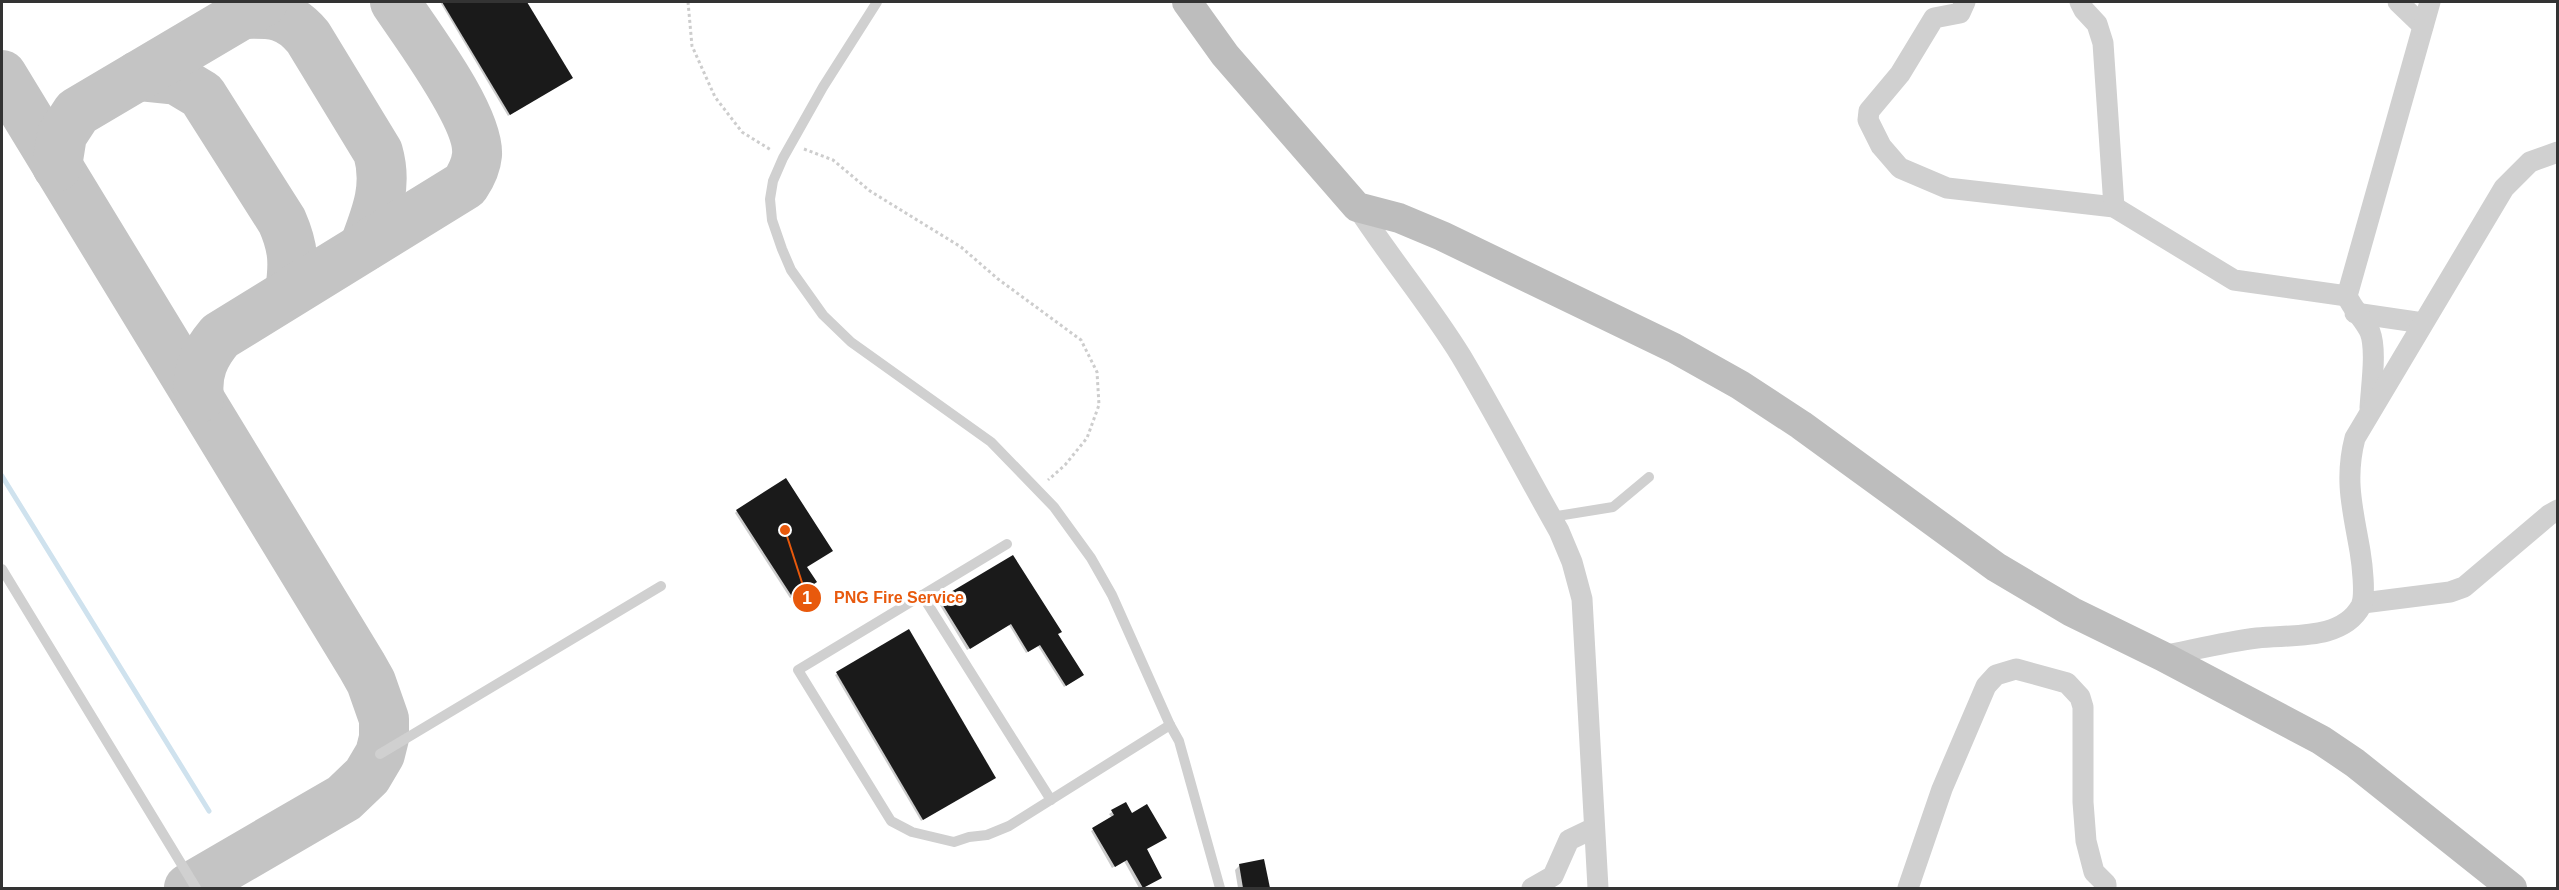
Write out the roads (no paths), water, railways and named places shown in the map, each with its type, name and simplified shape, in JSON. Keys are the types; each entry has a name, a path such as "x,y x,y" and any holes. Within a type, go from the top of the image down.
{"street":[{"path":"1187,2 1226,55 1357,207 1384,249 1425,300 1461,356 1551,517 1572,562 1582,598 1598,888"},
{"path":"1965,2 1960,13 1934,18 1900,74 1869,111 1868,120 1881,146 1900,168 1947,188 2114,207 2234,280 2351,304 2423,323"},
{"path":"2080,2 2097,24 2103,43 2114,207"},
{"path":"2398,2 2423,26"},
{"path":"2370,411 2373,348 2370,333 2351,304 2430,2"},
{"path":"2363,603 2362,564 2348,477 2355,438 2504,188 2530,162 2558,152"},
{"path":"1357,207 1399,218 1442,237 1674,348 1740,385 1800,424 1996,567 2072,612 2286,720 2337,751 2512,888"},
{"path":"2162,656 2256,638 2327,631 2345,624 2363,603 2464,587 2549,515 2558,510"},
{"path":"1908,888 1942,789 1986,686 1996,675 2016,669 2067,683 2080,697 2084,707 2086,841 2094,872 2106,884 2106,888"},
{"path":"1532,888 1553,876 1569,840 1594,828"}],"lane":[{"path":"877,2 823,87 783,158 773,181 770,200 772,220 791,270 823,315 851,342 991,442 1038,489 1091,558 1112,595 1179,741 1220,888"},
{"path":"1551,517 1613,507 1649,477"},
{"path":"1007,544 798,670 891,821 912,832 954,842 987,835 1009,826 1170,725"},
{"path":"2,569 196,888"},
{"path":"380,754 661,586"},
{"path":"922,596 1051,800"}],"waterway":[{"path":"2,476 209,811"}],"place":[{"name":"PNG Fire Service","path":"785,530"}]}
